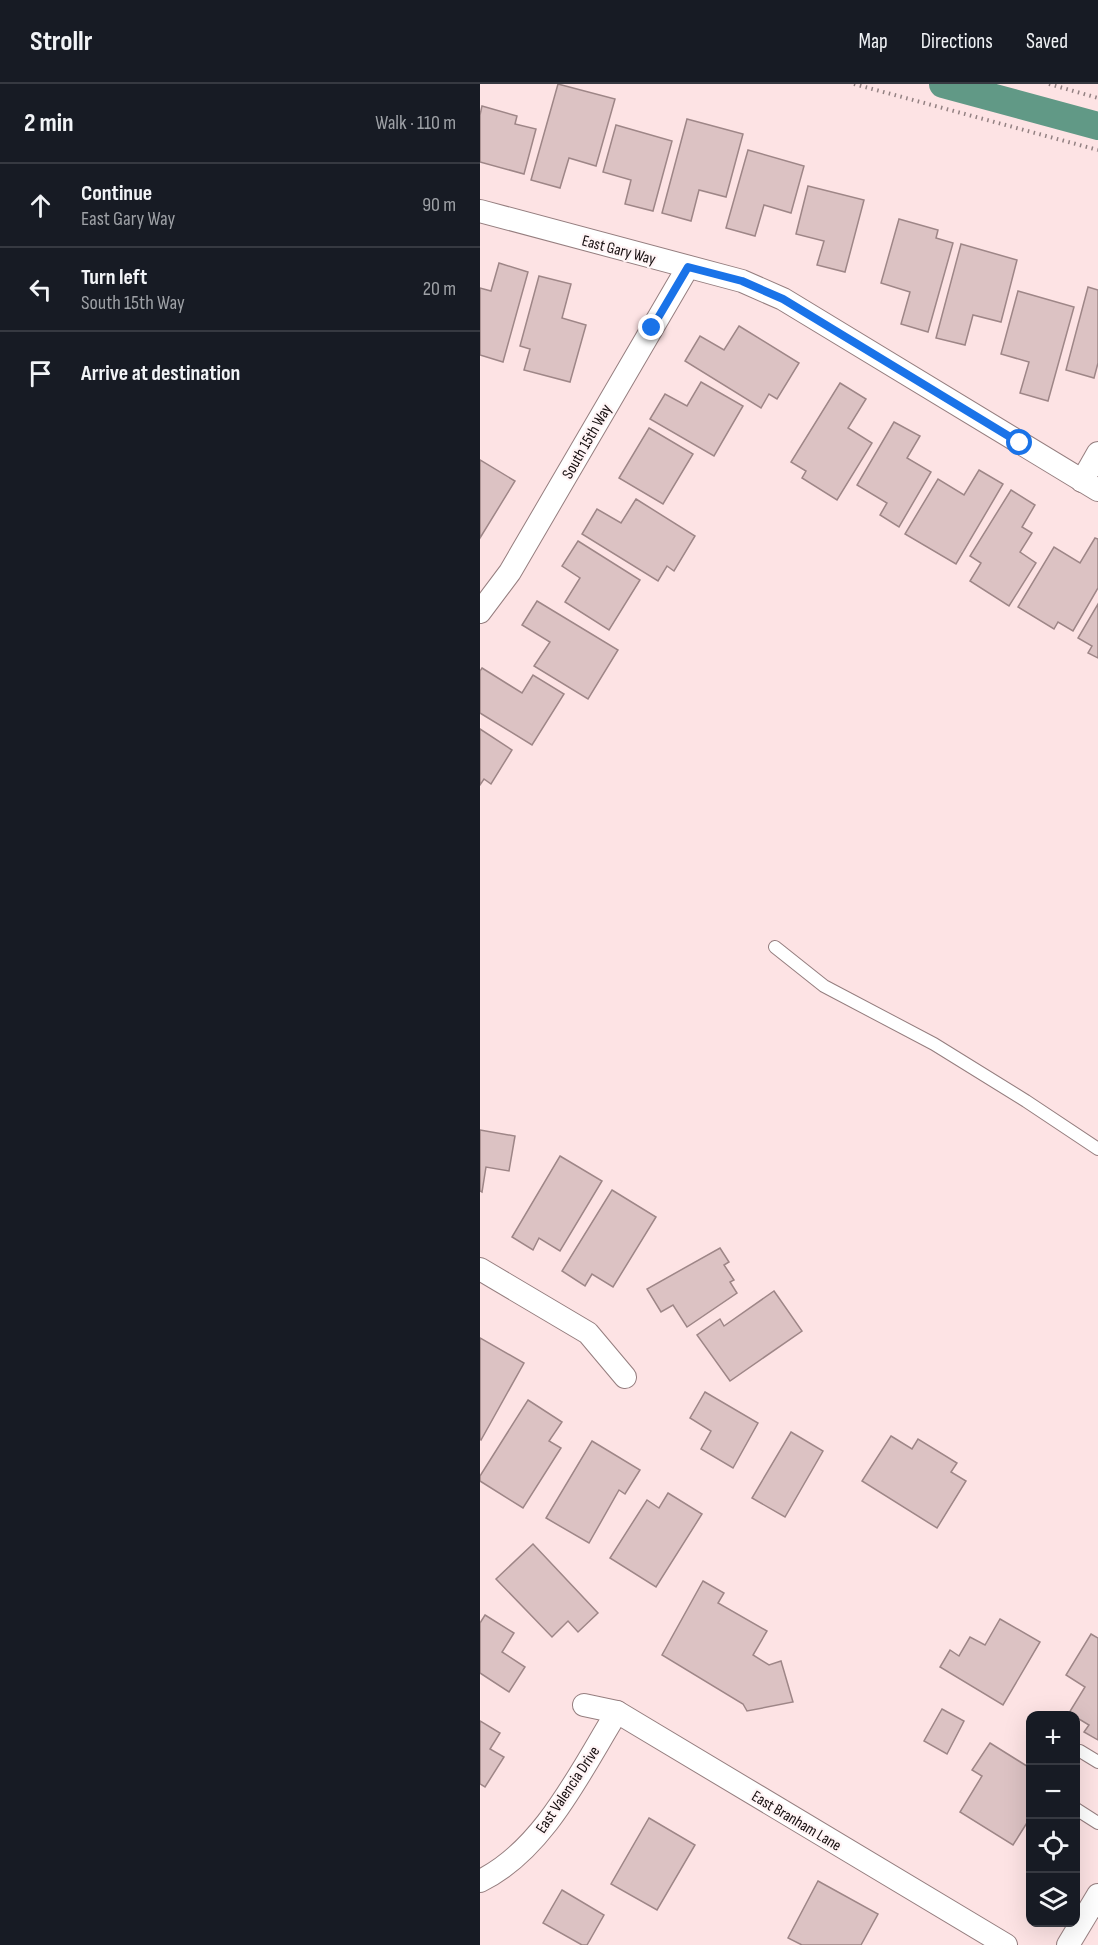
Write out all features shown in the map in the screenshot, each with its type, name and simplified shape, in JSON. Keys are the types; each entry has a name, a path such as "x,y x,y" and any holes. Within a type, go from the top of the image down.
{"street":[{"name":"East Gary Way","path":"480,212 742,281 783,299 1090,485"},
{"name":"South 15th Way","path":"480,612 510,572 688,267"},
{"path":"1090,485 1098,453"},
{"path":"480,1269 588,1333 625,1377"},
{"name":"East Branham Lane","path":"584,1705 617,1712 1006,1945"},
{"name":"East Valencia Drive","path":"480,1881 502,1868 542,1831 617,1712"},
{"path":"1068,1945 1098,1895"}],"lane":[{"path":"775,947 824,986 934,1044 1098,1149"},
{"path":"1080,1751 1098,1762"},
{"path":"1080,1812 1098,1823"}],"path":[{"path":"854,84 1098,150"},
{"path":"1049,84 1098,98"}],"building":[{"path":"558,84 615,99 596,166 569,158 560,188 531,180"},
{"path":"482,106 517,116 515,124 536,129 524,174 480,162"},
{"path":"687,119 743,134 726,197 699,190 691,221 662,213"},
{"path":"616,125 672,141 653,211 625,204 631,180 603,172"},
{"path":"748,150 804,166 791,213 764,205 755,236 726,228"},
{"path":"808,186 864,200 845,272 817,265 824,241 796,234"},
{"path":"899,219 938,230 936,238 953,243 928,332 901,324 910,292 881,283"},
{"path":"961,244 1017,260 1001,322 973,315 965,345 936,338"},
{"path":"499,263 528,272 503,362 480,355 480,288 491,291"},
{"path":"539,276 571,284 562,318 586,325 570,382 524,370 530,349 520,346"},
{"path":"1088,287 1098,290 1098,363 1094,378 1066,370"},
{"path":"1018,291 1074,307 1048,401 1020,393 1029,362 1001,354"},
{"path":"739,326 799,363 777,399 769,394 761,408 685,361 700,336 724,350"},
{"path":"701,382 743,406 714,456 650,419 665,394 687,406"},
{"path":"840,383 866,399 848,428 872,443 837,500 802,478 806,471 791,462"},
{"path":"894,422 920,436 907,458 931,472 899,527 880,515 887,503 857,485"},
{"path":"649,428 693,454 663,504 619,478"},
{"path":"480,460 515,481 480,538"},
{"path":"979,470 1003,484 956,564 905,534 938,479 964,495"},
{"path":"1011,490 1035,505 1022,527 1032,533 1020,552 1036,563 1009,606 970,581 981,563 970,556"},
{"path":"636,499 695,536 674,571 667,566 658,581 582,534 597,509 621,523"},
{"path":"1095,538 1098,539 1098,588 1073,631 1058,622 1054,629 1018,607 1054,547 1080,563"},
{"path":"578,541 640,580 609,630 565,602 580,578 562,566"},
{"path":"537,601 618,650 588,699 534,666 550,642 522,625"},
{"path":"1098,604 1098,658 1088,653 1092,646 1078,638"},
{"path":"482,668 522,693 533,675 564,694 532,745 480,713 480,671"},
{"path":"480,729 512,750 491,784 484,779 480,785"},
{"path":"480,1130 515,1136 509,1171 486,1167 482,1192 480,1191"},
{"path":"560,1156 602,1181 560,1251 539,1238 533,1250 512,1237"},
{"path":"612,1190 656,1217 613,1287 592,1274 585,1286 562,1271"},
{"path":"720,1248 729,1262 724,1265 734,1280 730,1282 737,1293 687,1327 673,1305 661,1312 647,1289"},
{"path":"774,1291 802,1331 730,1381 697,1335 720,1319 724,1326"},
{"path":"480,1338 524,1363 481,1440 480,1439"},
{"path":"705,1392 758,1423 733,1468 701,1449 711,1431 690,1418"},
{"path":"528,1400 562,1422 549,1441 561,1448 523,1508 480,1481 480,1476"},
{"path":"791,1432 823,1451 785,1517 752,1498"},
{"path":"891,1436 912,1449 918,1439 957,1463 951,1472 966,1481 937,1528 862,1481"},
{"path":"592,1441 640,1470 625,1494 619,1490 589,1543 546,1518"},
{"path":"668,1493 702,1514 656,1587 610,1558 647,1500 659,1508"},
{"path":"533,1544 598,1613 578,1632 568,1621 552,1637 496,1579"},
{"path":"703,1581 724,1593 718,1603 767,1631 753,1655 769,1665 781,1661 793,1702 747,1711 743,1704 662,1655"},
{"path":"485,1615 514,1633 502,1652 525,1667 509,1692 480,1673 480,1623"},
{"path":"1000,1619 1040,1642 1003,1705 940,1667 950,1650 959,1656 970,1637 985,1645"},
{"path":"1091,1634 1098,1638 1098,1740 1084,1732 1089,1725 1080,1720 1080,1711 1070,1711 1085,1687 1066,1675"},
{"path":"942,1709 964,1721 947,1754 924,1741"},
{"path":"480,1721 500,1733 490,1749 504,1757 485,1787 480,1784"},
{"path":"990,1743 1026,1766 1026,1824 1013,1845 960,1812 982,1776 972,1770"},
{"path":"649,1818 695,1845 657,1910 611,1884"},
{"path":"818,1881 878,1914 861,1945 802,1945 788,1938"},
{"path":"562,1890 604,1915 587,1945 582,1945 543,1923"}],"waterway":[{"path":"943,84 1098,126"}],"route":[{"path":"652,328 688,267 742,281 783,299 1020,443"}]}
